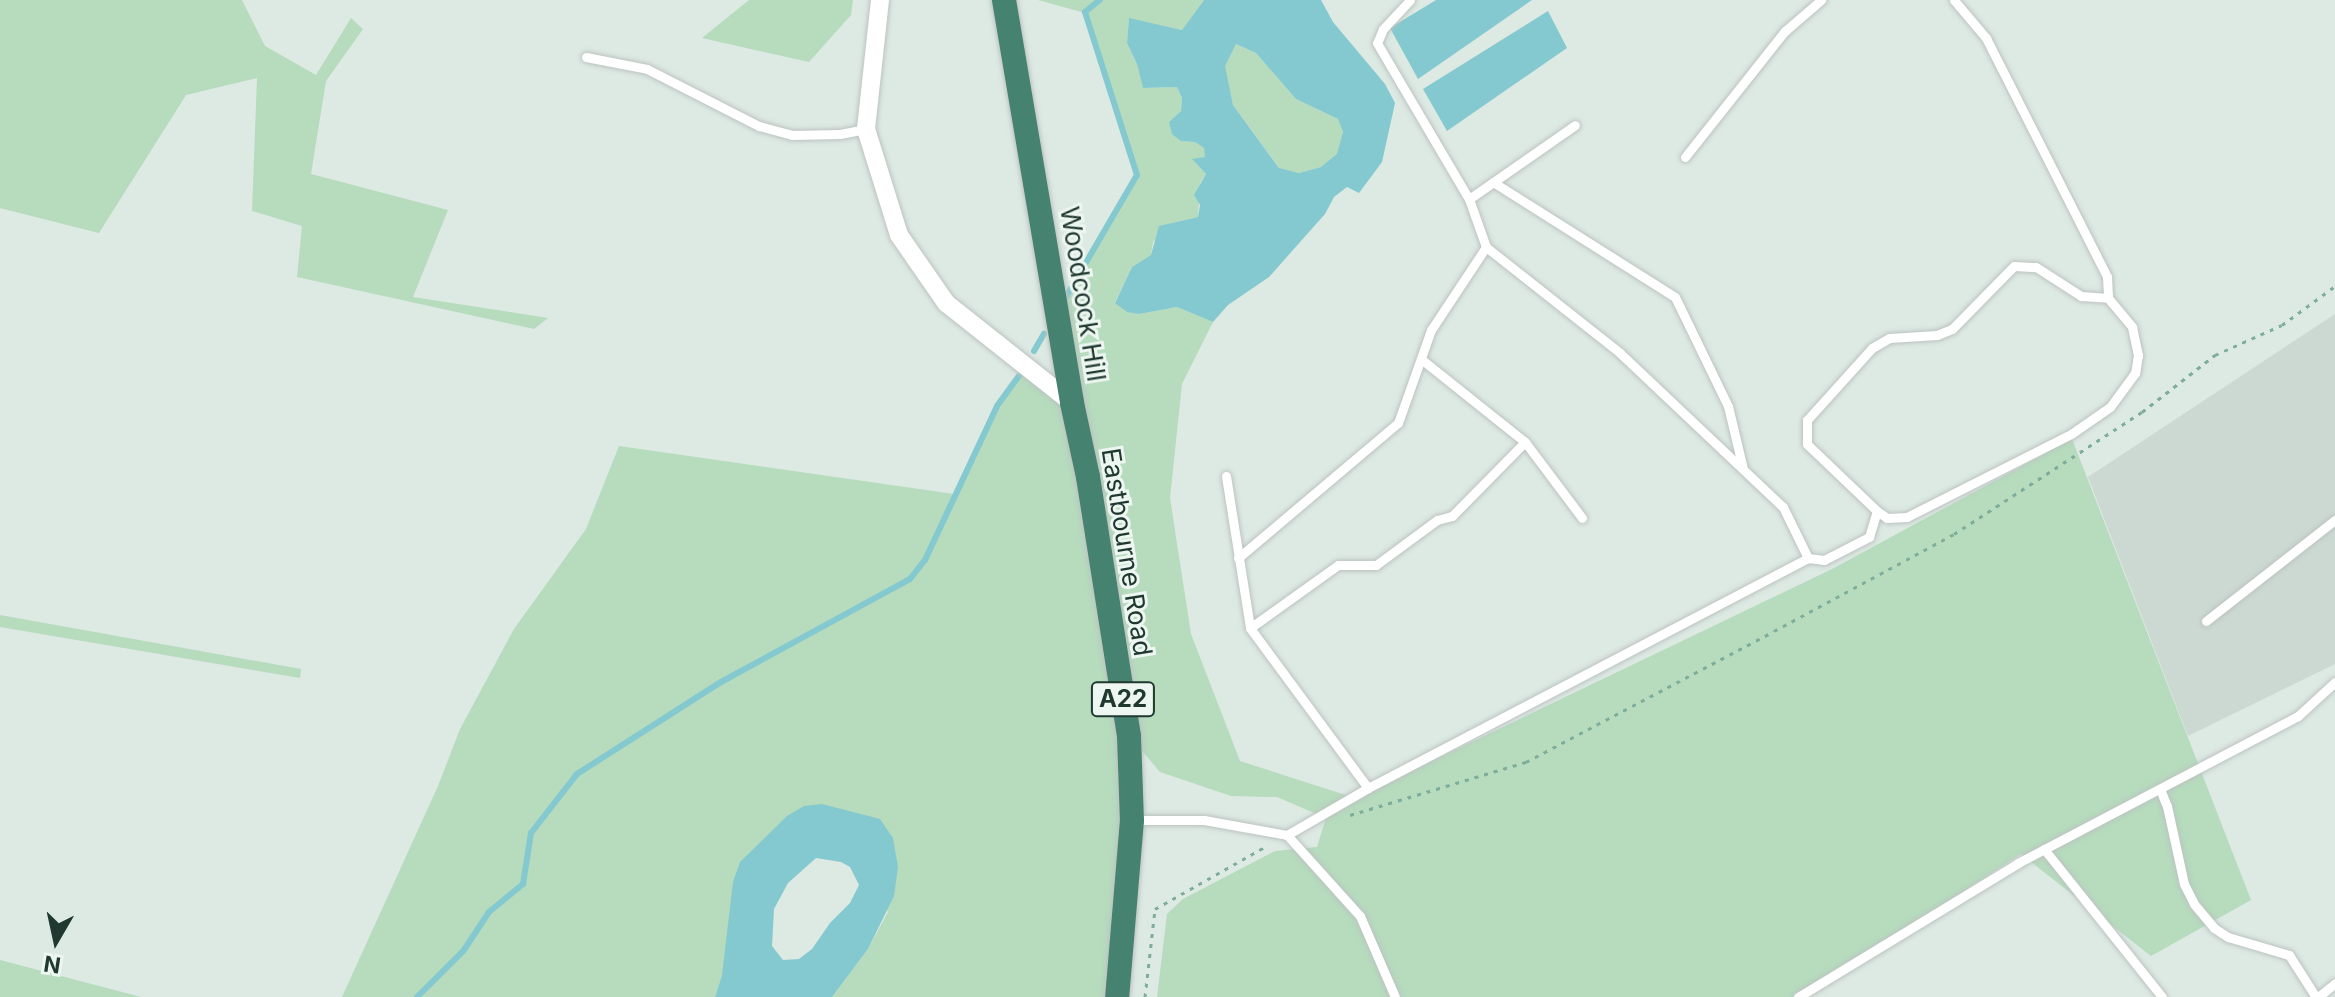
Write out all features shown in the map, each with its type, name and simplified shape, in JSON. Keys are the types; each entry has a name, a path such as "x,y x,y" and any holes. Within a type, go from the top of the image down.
{"highway":[{"name":"Woodcock Hill","path":"1004,0 1072,403"},
{"name":"Eastbourne Road","path":"1072,403 1088,477 1129,736 1132,820 1117,997"}],"street":[{"name":"Woodcock Hill","path":"880,0 866,129 899,235 946,303 1072,403"}],"lane":[{"path":"1410,0 1383,29 1377,43 1469,199 1486,247 1620,353 1783,507 1808,558"},
{"path":"1685,157 1785,31 1821,0"},
{"path":"1954,0 1986,38 2107,277 2108,298 2132,327 2138,355 2135,373 2110,407 2071,434 1907,517 1887,518 1877,511 1807,444 1807,420 1872,348 1889,338 1937,335 1952,329 1993,283 2014,266 2036,267 2081,296 2108,298"},
{"path":"586,57 647,69 759,126 792,135 828,135 866,129"},
{"path":"1469,199 1575,125"},
{"path":"1493,182 1675,297 1728,406 1743,469"},
{"path":"1238,558 1398,423 1431,330 1486,247"},
{"path":"1421,359 1525,442 1582,518"},
{"path":"1250,628 1338,565 1376,565 1437,520 1452,516 1525,442"},
{"path":"1226,476 1250,628 1368,788"},
{"path":"1287,835 1368,788 1808,558 1824,560 1869,537 1877,511"},
{"path":"2206,621 2335,520"},
{"path":"1798,997 1901,932 2044,849 2298,716 2334,684"},
{"path":"2160,789 2167,806 2184,884 2194,904 2214,928 2228,937 2289,955 2317,997 2335,983"},
{"path":"1132,820 1204,820 1287,835 1360,916 1395,997"},
{"path":"2044,849 2162,997"}],"path":[{"path":"1347,817 1526,762 1774,631 1954,534 2142,412 2215,355 2282,325 2335,286"},
{"path":"1145,997 1155,909 1287,835"}],"shaded area":[{"path":"2335,314 2335,664 2188,736 2088,477"}],"green space":[{"path":"0,0 242,0 265,46 316,75 351,18 363,29 326,81 311,174 448,210 413,297 548,318 534,329 297,277 302,226 252,211 257,78 186,95 99,233 0,208"},
{"path":"749,0 853,0 851,15 809,62 702,38"},
{"path":"1038,0 1204,0 1182,30 1129,19 1127,43 1143,88 1177,87 1182,98 1181,111 1169,122 1181,141 1195,142 1204,148 1206,157 1193,160 1206,174 1200,183 1198,217 1172,223 1153,242 1151,255 1132,267 1115,302 1139,314 1177,307 1213,322 1182,384 1170,498 1191,634 1240,761 1355,798 1834,568 2072,439 2251,900 2151,956 2021,854 1799,997 1157,997 1167,914 1183,899 1275,851 1317,847 1326,818 1277,797 1231,796 1160,772 1130,737 1117,997 832,997 868,949 888,912 822,804 722,975 715,997 342,997 438,786 460,729 514,629 586,529 619,446 954,494 997,406 1026,365 1071,402 1063,303 1137,175 1085,13"},
{"path":"1236,44 1256,53 1296,99 1338,119 1343,132 1338,154 1321,167 1299,173 1280,169 1233,105 1224,66"},
{"path":"0,615 301,669 300,678 0,627"},
{"path":"0,960 141,997 0,997"}],"water":[{"path":"1204,0 1321,0 1333,22 1385,84 1395,103 1382,162 1359,193 1347,187 1334,197 1325,214 1269,277 1228,305 1213,322 1177,307 1139,314 1127,312 1115,303 1132,267 1151,255 1159,226 1198,217 1200,205 1194,195 1206,174 1192,159 1205,157 1204,148 1195,142 1181,141 1172,134 1169,122 1181,111 1182,98 1177,87 1143,88 1127,43 1129,18 1182,30","holes":["1236,44 1256,53 1296,99 1338,119 1343,132 1337,154 1321,167 1299,173 1279,168 1233,105 1225,66"]},
{"path":"1436,0 1532,0 1418,79 1390,28"},
{"path":"1548,11 1567,48 1447,131 1423,89"},
{"path":"822,804 880,819 893,838 898,867 894,896 868,949 832,997 715,997 722,975 733,882 740,862 787,816 804,806","holes":["816,858 841,862 850,867 859,885 850,903 830,923 812,949 799,959 783,960 772,946 774,909 788,883"]}],"waterway":[{"path":"1063,302 1137,175 1085,12 1100,0"},
{"path":"1034,351 1044,334"},
{"path":"417,997 464,950 489,912 523,884 531,833 577,774 721,682 910,579 925,560 997,406 1019,376"}]}
